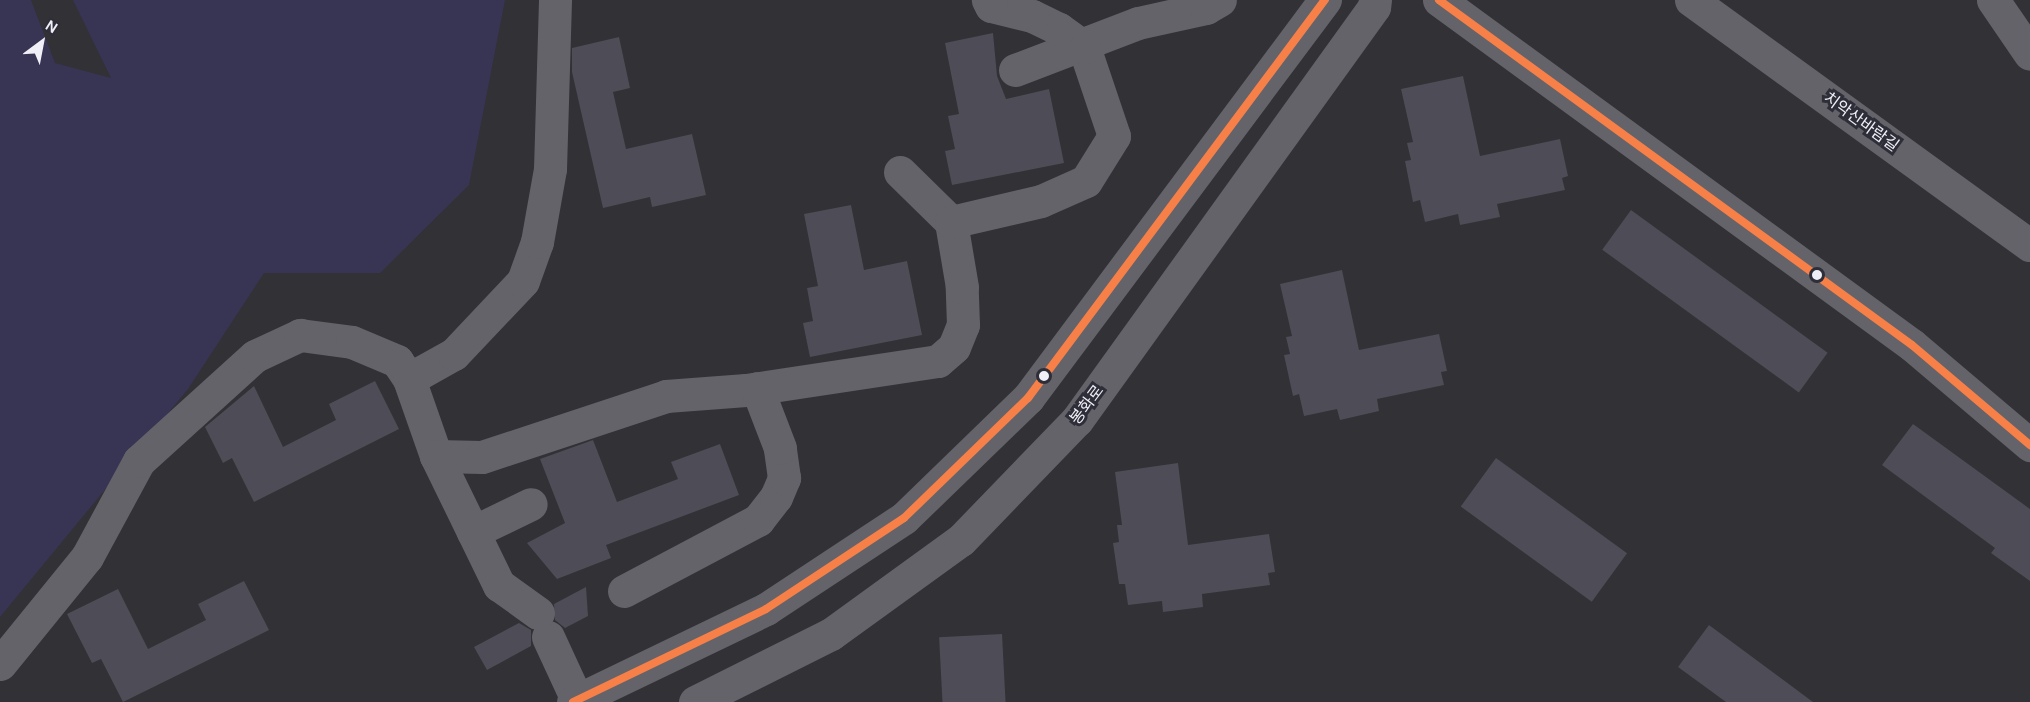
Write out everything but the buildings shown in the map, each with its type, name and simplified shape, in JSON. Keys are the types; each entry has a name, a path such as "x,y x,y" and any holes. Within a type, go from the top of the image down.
{"street":[{"path":"410,379 454,354 523,281 537,242 550,169 555,0"},
{"path":"951,222 1041,201 1086,181 1097,167 1114,135 1084,47 1059,29 1032,16 991,6 988,0"},
{"path":"1015,70 1084,47 1138,23 1206,8 1220,0"},
{"path":"0,664 87,557 139,461 255,356 300,335 342,341 397,361 410,379 436,456 499,585 543,625 576,701 766,609 904,518 1028,398 1325,0"},
{"name":"봉화로","path":"695,702 831,634 961,540 1069,429 1374,7 1375,0"},
{"path":"1439,0 1912,345 2030,445"},
{"name":"치악산바람길","path":"1692,0 2030,245"},
{"path":"1993,0 2030,54"},
{"path":"900,172 951,222"},
{"path":"436,456 482,457 666,396 757,388 938,361 954,347 963,325 962,286 949,228 951,222"},
{"path":"624,591 758,520 776,497 784,478 780,448 757,388"},
{"path":"473,532 531,504"}],"shaded area":[{"path":"0,0 31,0 55,63 111,78 73,0 505,0 469,185 380,273 264,273 188,389 0,617"}],"transit line":[{"path":"573,702 766,609 904,518 1028,398 1325,0"},
{"path":"1439,0 1912,345 2030,445"}]}
